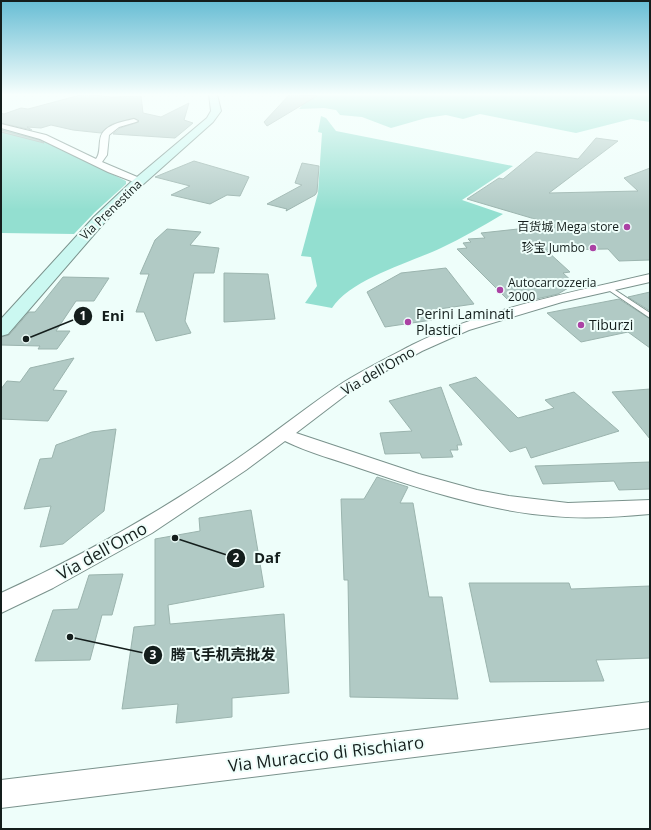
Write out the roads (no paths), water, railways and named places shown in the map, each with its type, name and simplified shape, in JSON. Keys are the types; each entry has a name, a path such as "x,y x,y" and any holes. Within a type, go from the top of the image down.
{"main road":[{"name":"Via Prenestina","path":"1,330 99,220 140,181 195,133"}],"street":[{"path":"27,133 44,137 97,163 140,181"},
{"path":"97,163 104,153 104,137 106,133"},
{"name":"Via dell'Omo","path":"1,603 41,585 145,528 240,466 330,399 394,360 456,331 508,313 650,278"},
{"path":"284,433 292,438 442,487 504,502 540,508 578,511 650,507"},
{"name":"Via Muraccio di Rischiaro","path":"1,794 650,715"}],"lane":[{"path":"608,288 650,316"}],"place":[{"name":"百货城 Mega store","path":"627,227"},
{"name":"珍宝 Jumbo","path":"593,248"},
{"name":"Autocarrozzeria 2000","path":"500,290"},
{"name":"Perini Laminati Plastici","path":"408,322"},
{"name":"Tiburzi","path":"581,325"},
{"name":"Eni","path":"26,339"},
{"name":"Daf","path":"175,538"},
{"name":"腾飞手机壳批发","path":"70,637"}]}
